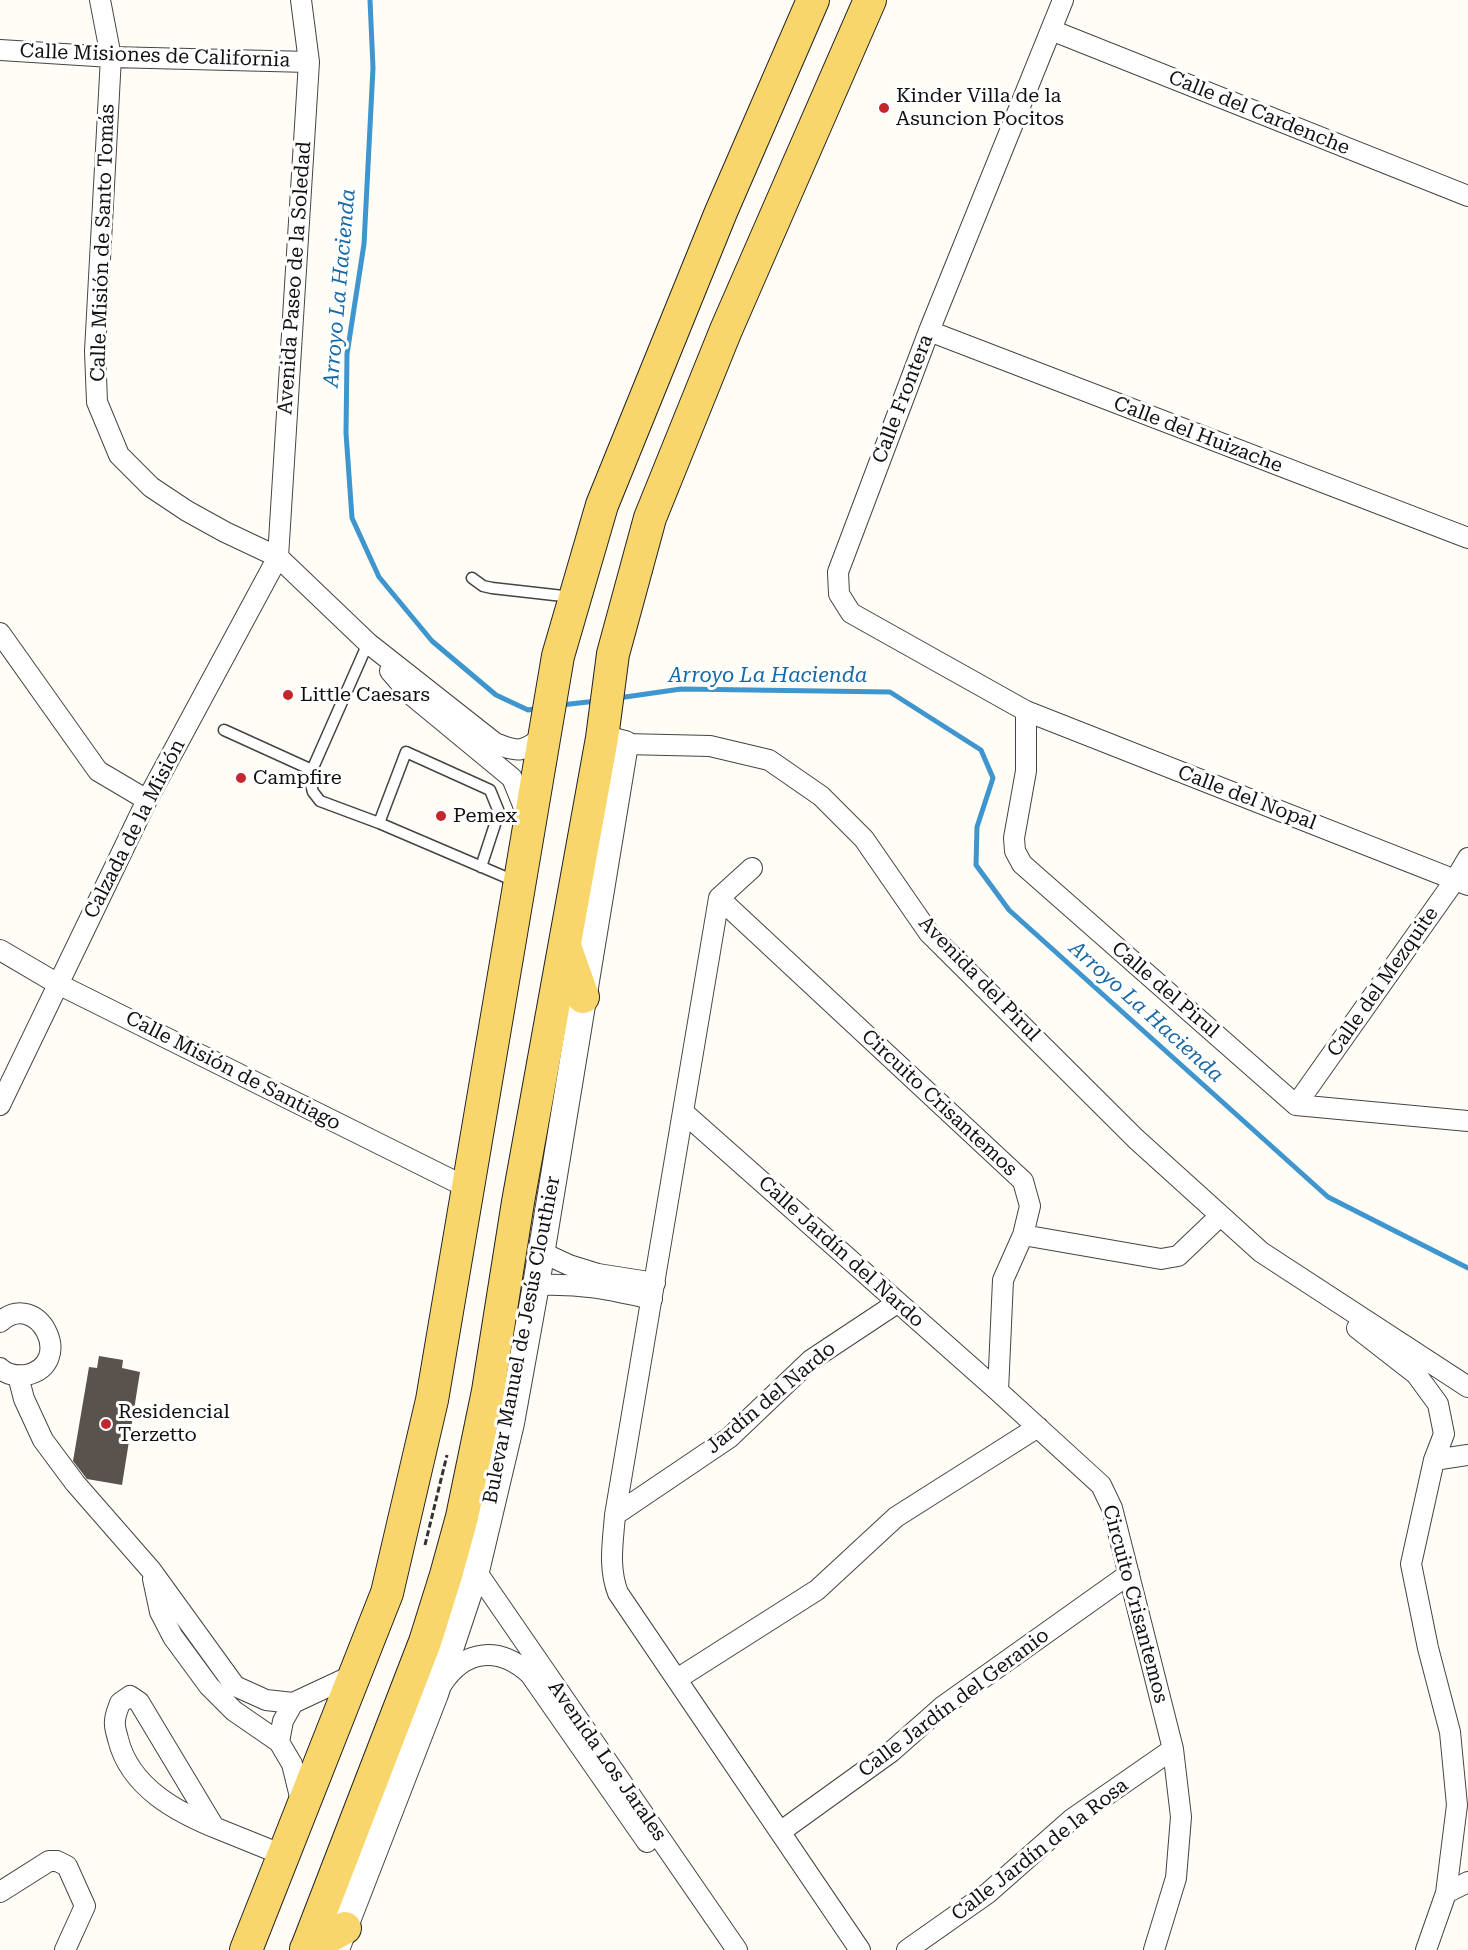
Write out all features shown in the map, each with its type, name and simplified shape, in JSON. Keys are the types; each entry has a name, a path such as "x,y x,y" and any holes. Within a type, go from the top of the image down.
{"main road":[{"path":"246,1950 387,1593 432,1400 558,656 575,597 602,505 720,212 813,0"},
{"path":"323,1944 425,1642 462,1517 488,1391 565,945 610,732 614,654 650,518 726,330 870,0"},
{"path":"565,945 583,997"},
{"path":"269,1888 271,1950"}],"street":[{"name":"Calle Misión de Santo Tomás","path":"100,0 111,57 95,351 97,402 119,455 152,487 206,522 278,557 368,643 495,743 513,751 527,749 544,736"},
{"name":"Avenida Paseo de la Soledad","path":"278,557 309,62 301,0"},
{"name":"Calle Frontera","path":"1026,711 851,613 839,594 838,572 929,331 1063,0"},
{"name":"Calle del Cardenche","path":"1051,30 1468,196"},
{"name":"Calle Misiones de California","path":"0,50 111,57 309,62"},
{"name":"Calle del Huizache","path":"929,331 1468,538"},
{"name":"Calzada de la Misión","path":"0,1105 147,800 278,557"},
{"path":"0,633 98,771 147,800"},
{"name":"Calle Misión de Santo Tomás","path":"368,643 408,693 512,778 523,805 528,836"},
{"name":"Calle del Nopal","path":"1026,711 1462,882"},
{"name":"Calle del Pirul","path":"1026,711 1026,771 1014,838 1015,851 1022,864 1296,1106"},
{"name":"Bulevar Manuel de Jesús Clouthier","path":"323,1944 435,1694 476,1571 511,1423 536,1286 583,997 610,732"},
{"name":"Avenida del Pirul","path":"610,732 710,746 769,760 821,796 864,839 929,933 1136,1139 1261,1252 1310,1284"},
{"name":"Calle del Mezquite","path":"1296,1106 1462,882 1468,858"},
{"path":"752,868 719,898 615,1515 612,1577 618,1593 860,1950"},
{"name":"Circuito Crisantemos","path":"719,898 1023,1181 1030,1206 1023,1235 1003,1280 998,1391 1101,1485 1112,1508 1173,1749 1181,1817 1176,1878 1154,1950"},
{"name":"Calle Misión de Santiago","path":"0,950 58,984 468,1188"},
{"path":"1296,1106 1468,1120"},
{"name":"Calle Jardín del Nardo","path":"683,1112 998,1391"},
{"path":"1023,1235 1161,1259 1178,1256 1220,1216"},
{"path":"541,1252 569,1265 653,1291"},
{"path":"536,1286 566,1284 653,1291"},
{"path":"1310,1284 1468,1388"},
{"path":"1310,1284 1357,1328 1416,1374 1438,1404 1444,1434 1434,1460 1411,1563 1428,1648 1450,1732 1457,1804 1446,1893 1426,1950"},
{"name":"Jardín del Nardo","path":"615,1515 729,1438 811,1360 897,1303"},
{"path":"0,1322 6,1317 22,1314 37,1319 48,1331 51,1347 46,1362 34,1373 18,1376 0,1368"},
{"path":"18,1376 24,1399 43,1440 75,1483 151,1570 235,1686 266,1700 293,1702 353,1675"},
{"path":"677,1679 817,1590 896,1517 1038,1427"},
{"path":"1434,1460 1468,1455"},
{"path":"151,1570 160,1612 173,1637 209,1686 234,1711 279,1742 292,1764 302,1805"},
{"name":"Avenida Los Jarales","path":"476,1571 737,1950"},
{"name":"Calle Jardín del Geranio","path":"780,1832 891,1752 942,1707 1128,1574"},
{"name":"Avenida Los Jarales","path":"435,1694 450,1672 460,1663 483,1655 510,1659 530,1674 721,1950"},
{"path":"214,1827 139,1702 130,1696 120,1703 114,1723 122,1754 143,1786 186,1816 283,1855"},
{"path":"279,1742 283,1721 293,1702"},
{"name":"Calle Jardín de la Rosa","path":"907,1950 988,1893 1072,1820 1173,1749"},
{"path":"0,1892 49,1861 57,1861 67,1866 85,1906 65,1950"},
{"path":"1446,1893 1468,1882"}],"lane":[{"path":"472,578 483,586 492,588 575,597"},
{"path":"368,643 312,770 310,781 313,792 320,801 379,823 520,883"},
{"path":"224,730 312,770"},
{"path":"379,823 406,752 490,790 498,812 481,867"}],"building":[{"name":"Residencial Terzetto","path":"99,1356 123,1360 122,1368 140,1372 122,1485 87,1479 73,1461 89,1367 97,1368"}],"waterway":[{"name":"Arroyo La Hacienda","path":"370,0 373,68 364,244 347,354 346,433 352,518 379,577 432,641 496,695 528,710 540,708"},
{"name":"Arroyo La Hacienda","path":"618,698 681,689 890,692 981,750 993,778 977,827 976,865 1009,910 1328,1197 1468,1268"},
{"name":"Arroyo La Hacienda","path":"561,705 597,701"}],"place":[{"name":"Kinder Villa de la Asuncion Pocitos","path":"884,108"},
{"name":"Little Caesars","path":"288,695"},
{"name":"Campfire","path":"241,778"},
{"name":"Pemex","path":"441,816"},
{"name":"Residencial Terzetto","path":"106,1424"}]}
